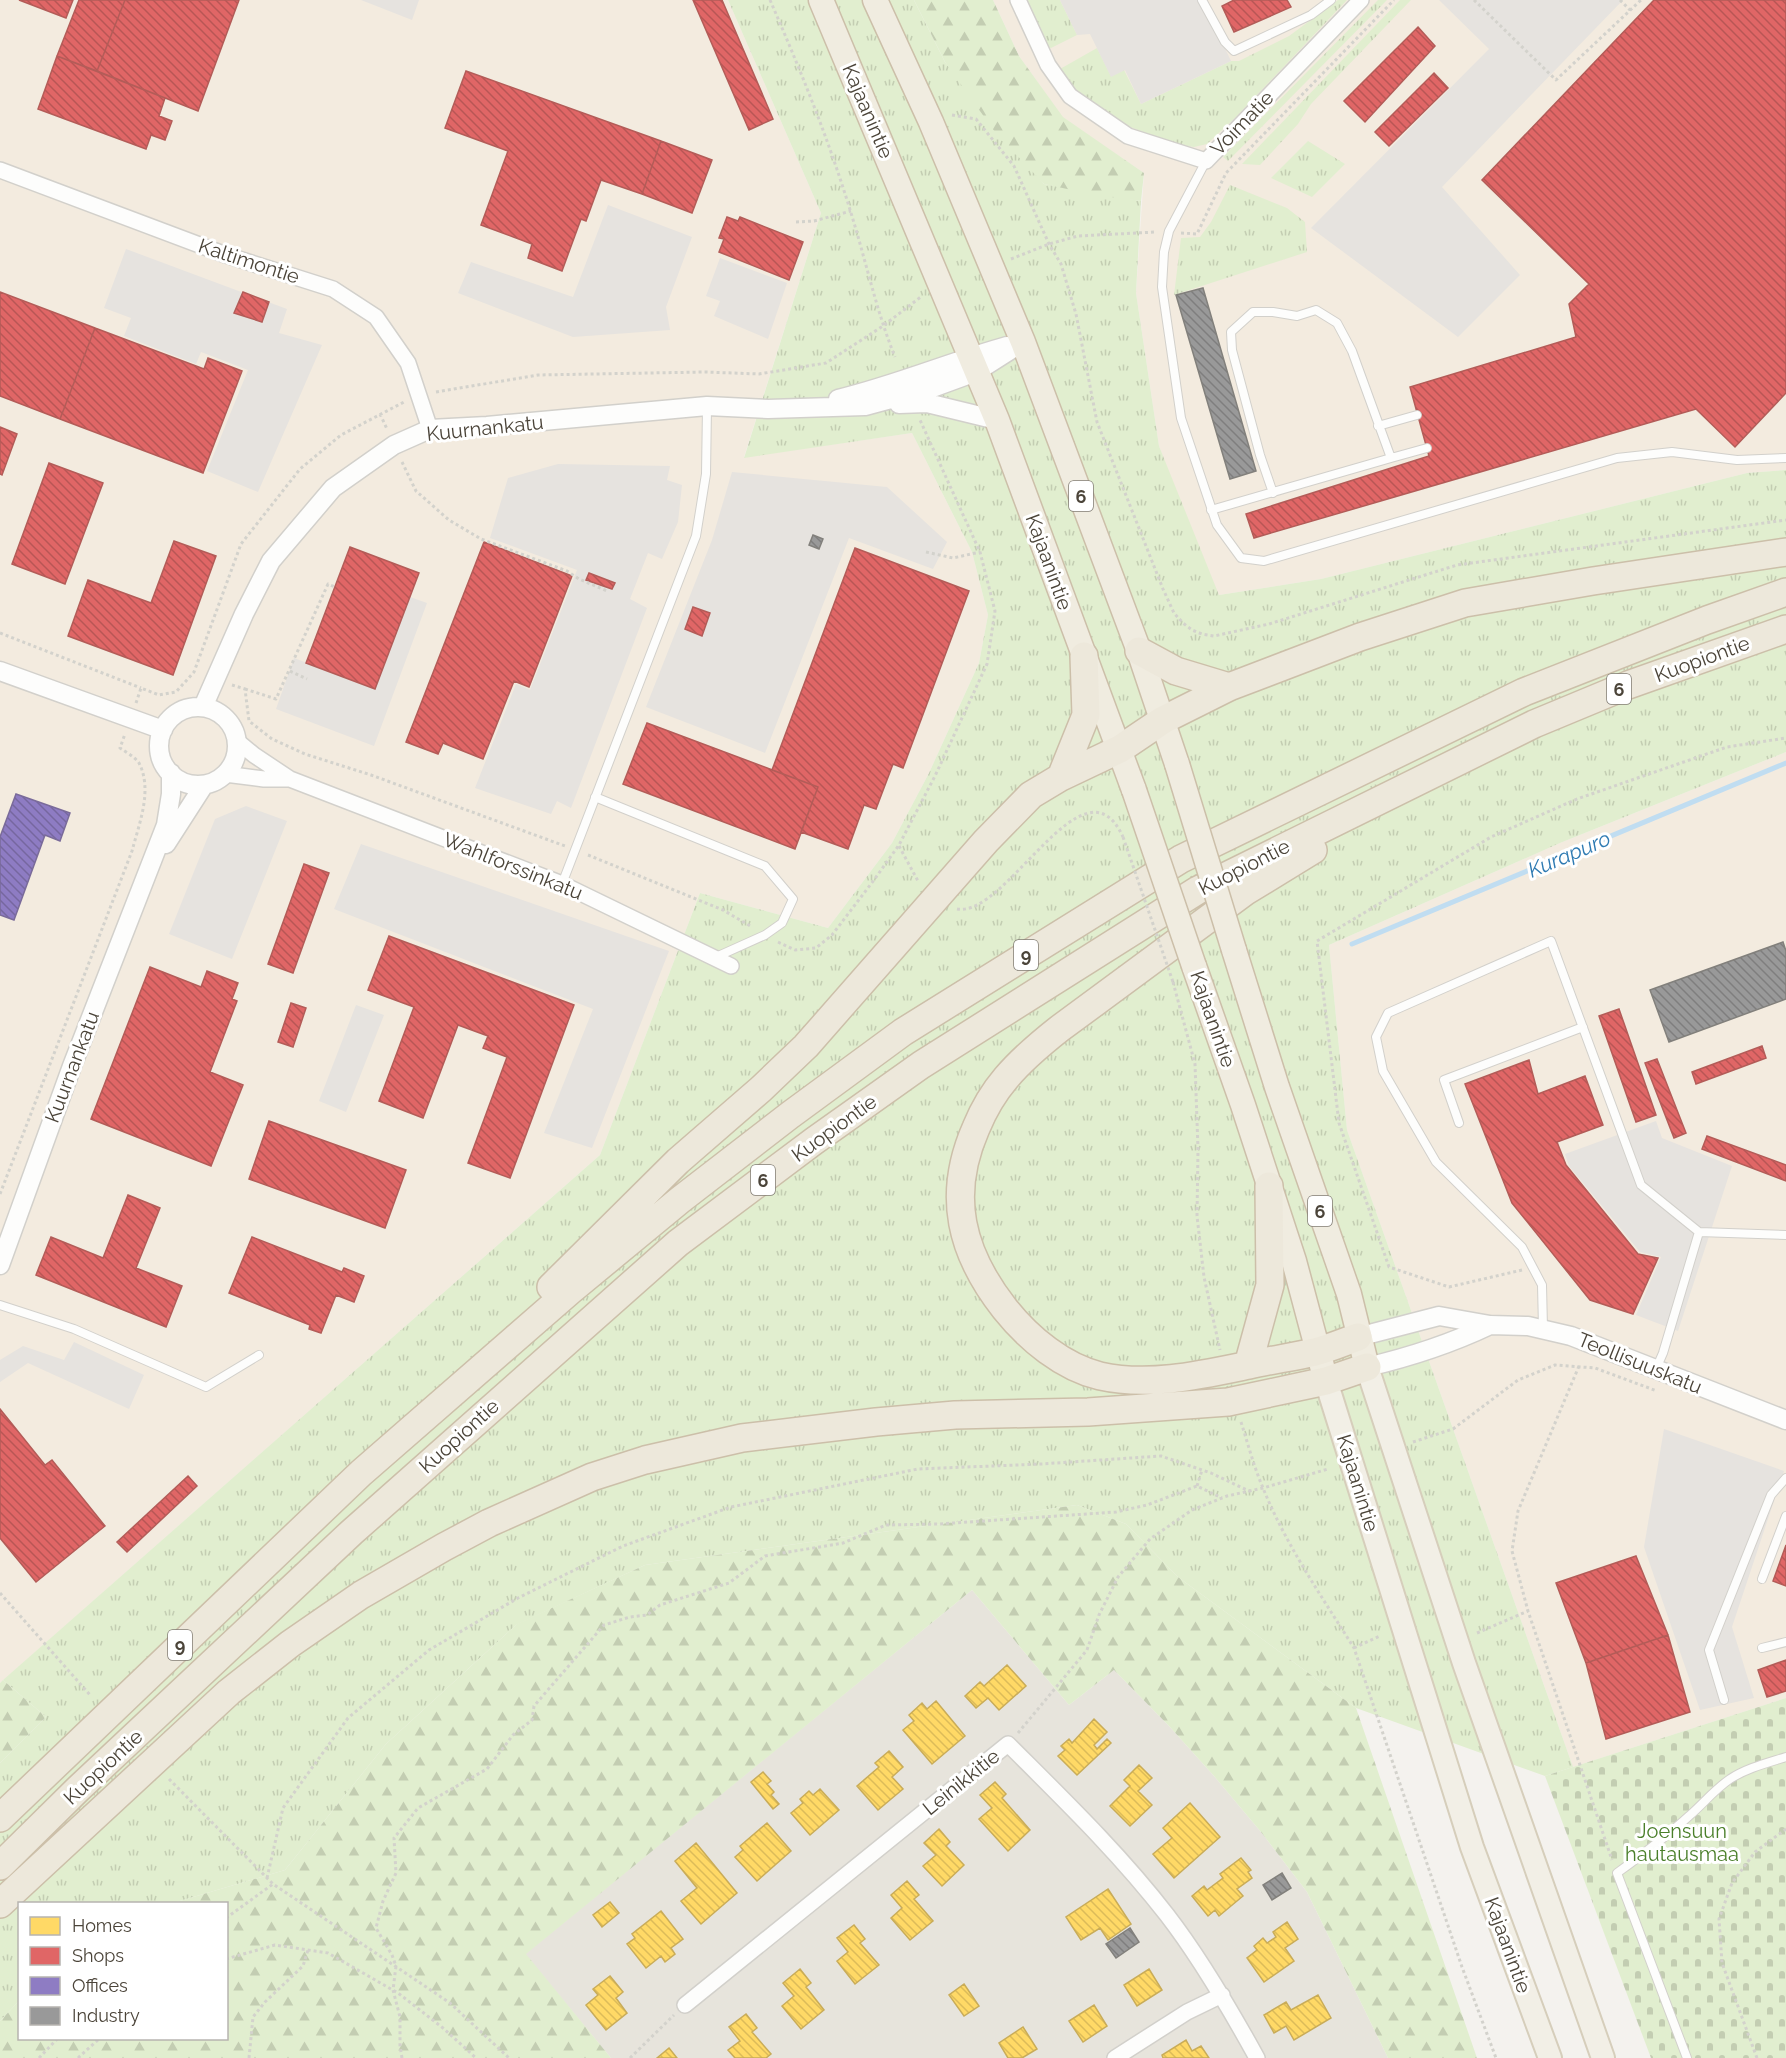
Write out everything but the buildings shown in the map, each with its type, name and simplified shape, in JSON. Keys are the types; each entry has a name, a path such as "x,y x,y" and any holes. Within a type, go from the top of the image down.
{"highway":[{"name":"Kajaanintie","path":"821,0 997,420 1120,749 1294,1261 1326,1381"},
{"name":"Kajaanintie","path":"875,0 931,122 1023,342 1139,651 1177,764 1277,1088 1349,1294 1358,1337"},
{"path":"361,1473 678,1161 761,1089 806,1046 986,841 1031,795 1061,777 1120,749 1163,720 1229,687 1360,637 1465,603 1786,552"},
{"name":"Kuopiontie","path":"0,1818 361,1473 571,1290 680,1200 903,1032 1181,860 1524,692 1786,592"},
{"name":"Kuopiontie","path":"0,1866 78,1789 352,1532 678,1244 814,1141 921,1065 1198,890 1534,724 1629,685 1786,629"},
{"path":"1139,651 1176,671 1229,687"},
{"path":"1061,777 1086,715 1084,656"},
{"name":"6","path":"1318,1351 1202,1376 1140,1380 1100,1376 1066,1363 1018,1326 983,1280 971,1255 960,1208 967,1148 982,1113 1005,1079 1030,1053 1059,1029 1246,891 1458,763"},
{"name":"6","path":"1248,1365 1270,1285 1269,1186"},
{"path":"1318,1351 1358,1337"},
{"name":"6","path":"1358,1337 1367,1367"},
{"path":"0,1904 229,1692 290,1644 361,1595 444,1547 489,1523 592,1477 645,1460 742,1438 955,1415 1088,1412 1228,1402 1326,1381 1367,1367"}],"main road":[{"path":"1367,1367 1464,1663 1603,2058"},
{"name":"Kajaanintie","path":"1326,1381 1472,1847 1550,2058"}],"street":[{"name":"Voimatie","path":"1018,0 1048,65 1070,96 1128,136 1206,161 1361,0"},
{"name":"Kaltimontie","path":"0,170 204,247 333,289 376,317 408,363 430,429"},
{"name":"Kuurnankatu","path":"203,707 244,614 271,561 333,488 394,445 430,429 707,406 768,409 864,406 935,387 974,364 1023,342"},
{"name":"Kuurnankatu","path":"802,407 974,364"},
{"path":"864,406 927,403 997,420"},
{"path":"0,671 163,729"},
{"path":"203,707 227,719 237,741 237,753 233,764 215,781 192,784 180,780 163,764 160,741 163,729 180,711 203,707"},
{"name":"Wahlforssinkatu","path":"237,741 290,779 562,884 731,966"},
{"name":"Kuurnankatu","path":"0,1265 69,1076 166,825 171,794 171,773"},
{"name":"Wahlforssinkatu","path":"225,774 264,779 290,779"},
{"name":"Kuurnankatu","path":"148,871 204,784"},
{"name":"Teollisuuskatu","path":"1358,1337 1439,1316 1490,1324 1543,1328 1570,1336 1786,1420"},
{"name":"Teollisuuskatu","path":"1367,1367 1418,1355 1456,1341 1490,1324"},
{"name":"Leinikkitie","path":"685,2005 1008,1744 1099,1835 1168,1916 1222,1995 1257,2058"},
{"path":"1115,2058 1187,2012 1222,1995"}],"lane":[{"path":"1202,0 1225,42 1234,51 1311,15 1331,0"},
{"path":"1206,161 1169,231 1164,252 1162,287 1181,418 1217,525 1241,558 1264,561 1617,458 1672,452 1737,460 1786,458"},
{"path":"1273,493 1260,455 1232,350 1231,332 1253,312 1273,312 1297,316 1316,310 1337,323 1352,351 1391,459"},
{"path":"562,884 696,536 706,474 707,406"},
{"path":"1378,426 1418,415"},
{"path":"1211,510 1427,448"},
{"path":"595,797 765,866 793,899 782,923 765,935 714,957"},
{"path":"1543,1328 1542,1285 1522,1247 1436,1162 1383,1071 1376,1037 1388,1013 1551,941 1641,1185 1699,1232 1786,1235"},
{"path":"1459,1123 1444,1080 1583,1027"},
{"path":"1656,1370 1699,1232"},
{"path":"0,1305 74,1329 206,1387 259,1355"},
{"path":"1724,1700 1709,1650 1771,1496 1786,1478"},
{"path":"1762,1579 1786,1516"},
{"path":"1762,1648 1786,1642"},
{"path":"1687,2058 1617,1873 1660,1842 1696,1811 1711,1794 1732,1778 1786,1757"}],"path":[{"path":"770,0 803,75 851,211 883,326 895,357"},
{"path":"1005,261 1049,243 1078,236 1169,231 1197,234 1226,173 1394,0"},
{"path":"1474,0 1556,80 1641,0"},
{"path":"1620,0 1630,10"},
{"path":"951,115 976,119 1014,166 1061,264 1076,314 1097,422 1162,589 1174,613 1191,630 1214,636 1269,624 1457,565 1786,520"},
{"path":"796,222 814,221 851,211"},
{"path":"0,633 159,695 176,692 194,672 241,544 300,470 341,435 380,414 420,395 538,375 705,372 759,374 826,363 883,326 927,293"},
{"path":"380,414 416,491 449,520 481,538 567,571 607,591"},
{"path":"245,689 249,721 272,739 305,754 371,775 575,850 723,910 795,950 816,948 832,935 898,845 935,776 987,664 994,611 980,552 920,420"},
{"path":"926,552 953,558 980,552"},
{"path":"215,681 276,699 328,584 335,587"},
{"path":"290,671 308,679"},
{"path":"0,1194 132,851 143,809 145,787 138,762 120,748 141,688"},
{"path":"1532,1267 1449,1287 1389,1267 1339,1123 1317,941 1491,837 1577,799 1727,747 1786,738"},
{"path":"951,908 962,910 981,903 1066,825 1079,816 1092,811 1101,812 1118,826 1124,837 1173,982 1195,1064 1198,1149 1197,1216 1204,1277 1221,1353"},
{"path":"898,845 918,881"},
{"path":"1409,1444 1453,1429 1518,1380 1555,1365 1595,1368 1662,1393"},
{"path":"1579,1366 1518,1511 1512,1551 1528,1611 1617,1873"},
{"path":"1240,1418 1263,1488 1286,1535 1324,1602 1354,1648 1462,1967 1496,2058"},
{"path":"267,1878 284,1808 348,1718 429,1650 518,1598 623,1546 730,1507 918,1469 1161,1456 1202,1470 1249,1491"},
{"path":"1008,1744 1087,1650 1099,1615 1118,1577 1150,1539 1192,1510 1222,1498 1328,1469"},
{"path":"1197,1486 1202,1470"},
{"path":"402,2058 399,2017 393,1990 396,1966 376,1928 383,1901 396,1873 394,1838 418,1808 487,1769 513,1735 532,1720 534,1706 604,1625 630,1617 646,1616 660,1605 729,1583 765,1556 843,1543 886,1525 939,1524 1116,1512 1147,1504 1197,1486 1222,1498"},
{"path":"0,1593 91,1696"},
{"path":"1477,1633 1528,1611"},
{"path":"1354,1648 1380,1636"},
{"path":"166,1775 273,1884 450,2003 509,2058"},
{"path":"1757,2058 1722,1963 1719,1919 1732,1883 1755,1852 1786,1829"},
{"path":"228,1917 273,1884"},
{"path":"228,1958 275,1945 328,1953 393,1990 443,2028 477,2058"},
{"path":"249,2058 253,2017 265,2002 303,1966 308,1950"},
{"path":"630,2058 685,2005"},
{"path":"39,2058 56,2040"},
{"path":"78,2058 98,2040"}],"shaded area":[{"path":"0,0 728,0 821,213 744,457 912,433 972,552 988,615 979,663 929,773 892,843 828,928 700,893 600,1155 0,1683"},
{"path":"361,0 419,0 412,20"},
{"path":"993,0 1786,0 1786,470 1747,473 1321,579 1219,595 1203,566 1159,446 1136,293 1144,173 1063,118 1019,56"},
{"path":"1060,0 1202,0 1231,61 1141,104 1125,70 1111,77 1090,34 1077,35"},
{"path":"1439,0 1623,0 1442,187 1520,275 1458,337 1311,228 1489,49"},
{"path":"608,205 692,237 666,307 670,330 573,337 458,293 471,262 573,297"},
{"path":"126,249 287,309 279,333 322,345 258,492 207,471 248,370 201,352 196,364 124,336 131,318 104,308"},
{"path":"720,258 787,283 768,339 714,316 720,301 706,296"},
{"path":"558,464 670,466 667,480 682,485 678,522 662,559 648,553 630,599 647,608 571,808 557,801 551,814 475,788 516,684 530,690 577,570 490,538 508,478"},
{"path":"732,472 887,487 947,542 933,569 849,538 765,753 646,707 712,540"},
{"path":"410,597 427,603 374,746 276,709 294,658 375,689"},
{"path":"1786,752 1786,1698 1573,1767 1347,1130 1329,945 1560,843"},
{"path":"246,806 287,821 232,959 169,934 215,819"},
{"path":"361,844 669,951 592,1148 544,1133 593,1009 334,909"},
{"path":"356,1005 384,1015 346,1112 319,1101"},
{"path":"1656,1121 1662,1138 1732,1166 1678,1331 1636,1315 1661,1257 1640,1252 1569,1166 1565,1154"},
{"path":"74,1342 144,1375 129,1409 28,1363 0,1382 0,1360 23,1346 64,1360"},
{"path":"1664,1429 1784,1471 1732,1627 1754,1698 1700,1710 1644,1547"},
{"path":"972,1590 1069,1705 1114,1670 1214,1776 1307,1892 1388,2058 611,2058 525,1954"}],"green space":[{"path":"728,0 914,0 945,62 1044,184 1141,201 1136,293 1159,446 1219,595 1321,579 1747,473 1786,470 1786,752 1560,843 1329,945 1347,1130 1573,1767 1545,1776 1356,1708 1178,1577 1126,1524 1077,1505 645,1565 516,1625 386,1744 285,1870 176,1902 18,1902 18,2002 0,2021 0,1763 46,1717 3,1680 600,1155 700,893 828,928 892,843 929,773 979,663 988,615 972,552 912,433 744,458 821,213"},
{"path":"914,0 993,0 1019,56 1063,117 1144,173 1141,201 1095,195 1044,184 995,132 945,62"},
{"path":"1023,0 1060,0 1077,35 1051,48 1046,47"},
{"path":"1338,0 1347,0 1235,118 1207,144 1194,147 1174,144 1125,125 1098,111 1065,81 1060,69 1097,48 1111,76 1124,70 1141,104 1231,61 1239,61 1289,36"},
{"path":"1378,0 1387,0 1228,161 1223,157"},
{"path":"1400,0 1411,0 1311,104 1298,124 1260,165 1242,164"},
{"path":"1308,141 1345,164 1312,197 1271,178"},
{"path":"1230,185 1287,208 1305,222 1307,252 1174,295 1181,238 1200,237 1211,222"},
{"path":"1077,1505 1126,1524 1178,1577 1356,1708 1477,2058 1388,2058 1307,1892 1214,1776 1114,1670 1069,1705 972,1590 526,1954 611,2058 0,2058 0,2021 18,2002 18,2040 228,2040 228,1902 176,1902 285,1870 386,1744 517,1624 645,1565"},
{"path":"3,1680 46,1717 0,1763 0,1683"},
{"name":"Joensuun hautausmaa","path":"1786,1698 1786,2058 1651,2058 1545,1776"}],"waterway":[{"name":"Kurapuro","path":"1352,944 1786,763"}]}
